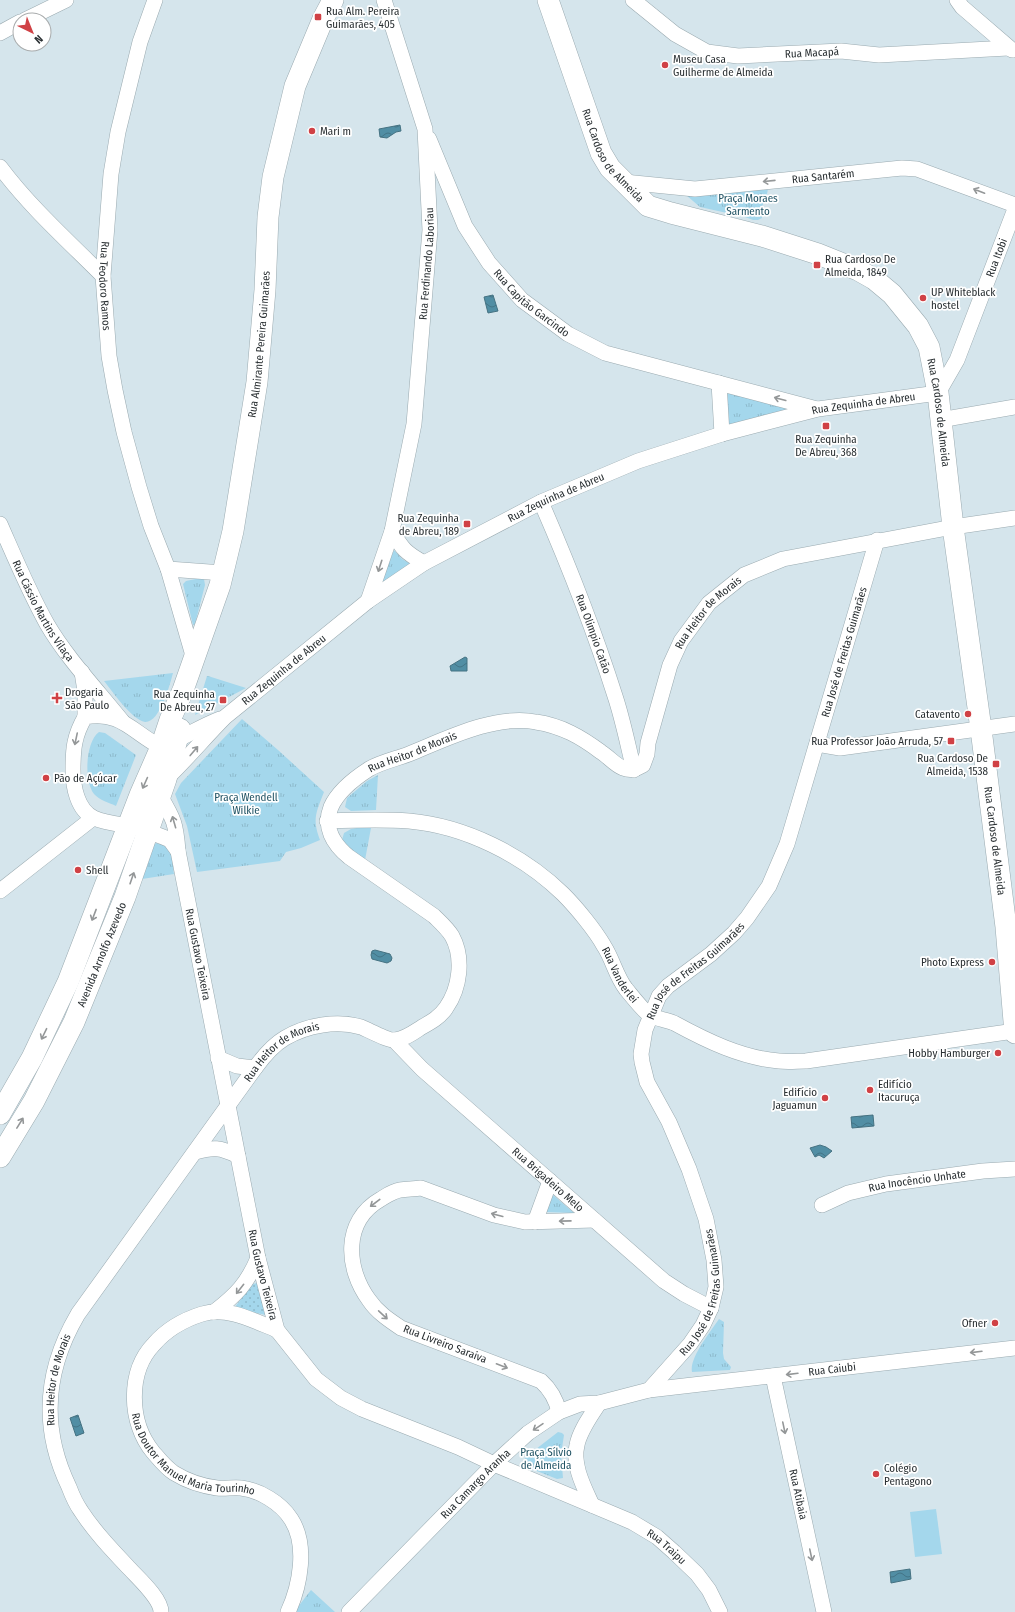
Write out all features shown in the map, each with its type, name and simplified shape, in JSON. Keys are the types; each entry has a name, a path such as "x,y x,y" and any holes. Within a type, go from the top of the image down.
{"main road":[{"name":"Rua Almirante Pereira Guimarães","path":"169,744 181,725 183,690 223,573 234,523 257,382 265,290 268,217 274,177 295,86 323,19 333,0"},
{"name":"Rua Cardoso de Almeida","path":"548,0 601,153 610,168 648,206 762,236 836,260 858,270 874,279 892,294 918,326 929,347 938,393 953,527 1006,927 1015,1032"},
{"name":"Avenida Arnolfo Azevedo","path":"0,1157 34,1101 74,1022 125,897 148,832 163,787 169,744"},
{"name":"Avenida Arnolfo Azevedo","path":"0,1114 32,1058 68,982 128,826 169,744"}],"street":[{"path":"41,12 66,0"},
{"name":"Rua Teodoro Ramos","path":"155,0 140,42 118,132 112,174 102,276 109,356 115,390 139,487 151,526 168,570 194,659"},
{"name":"Rua Ferdinando Laboriau","path":"368,601 392,531 414,424 430,230 425,129 384,0"},
{"name":"Rua Macapá","path":"633,0 675,34 706,52 738,56 841,51 879,55 1012,50"},
{"path":"957,0 962,7 1012,50"},
{"path":"0,33 12,26"},
{"name":"Rua Capitão Garcindo","path":"425,129 465,226 489,263 522,300 568,334 605,353 818,409"},
{"path":"0,167 26,199 102,276"},
{"name":"Rua Santarém","path":"624,182 695,189 902,168 917,169 1015,205"},
{"name":"Rua Itobi","path":"938,393 956,360 1015,209"},
{"path":"719,383 722,434"},
{"name":"Rua Zequinha de Abreu","path":"163,787 225,717 368,601 424,563 542,502 638,461 722,434 818,409 938,393"},
{"path":"940,420 1015,407"},
{"name":"Rua Olimpio Catão","path":"542,502 586,610 616,698 634,770"},
{"name":"Rua Heitor de Morais","path":"328,821 335,800 345,788 370,769 485,725 509,721 535,721 576,734 616,764 624,768 634,770 643,765 670,665 681,641 708,603 744,575 783,559 877,540 1015,518"},
{"name":"Rua Cássio Martins Vilaça","path":"0,524 32,596 48,625 122,721"},
{"path":"392,531 402,548 407,553 424,563"},
{"name":"Rua José de Freitas Guimarães","path":"649,1390 690,1344 703,1325 711,1308 716,1287 714,1260 706,1218 689,1169 669,1122 648,1082 642,1062 641,1054 645,1030 659,996 668,986 711,954 734,933 747,918 769,886 787,844 877,540"},
{"path":"168,570 223,573"},
{"name":"Rua Cássio Martins Vilaça","path":"82,671 86,691 85,717"},
{"path":"169,744 122,721 96,715 85,717 76,736 73,752 73,779 78,799 84,809 93,818 128,826 170,840 178,851"},
{"name":"Rua Zequinha de Abreu","path":"169,744 199,727 225,717"},
{"path":"817,744 840,748 981,730 1015,724"},
{"name":"Rua Gustavo Teixeira","path":"163,787 176,831 178,851 258,1258 277,1330 316,1379 341,1398 362,1409 458,1447 494,1464"},
{"path":"0,891 93,818"},
{"path":"328,821 331,838 341,850 434,916 452,937 459,956 459,974 446,1008 437,1018 407,1036 394,1040"},
{"name":"Rua Vanderlei","path":"328,821 411,821 465,834 499,849 524,863 548,881 577,909 604,946 616,972 626,988 651,1015 672,1022 726,1048 752,1056 779,1061 806,1061 1015,1032"},
{"name":"Rua Heitor de Morais","path":"161,1612 159,1603 150,1591 95,1531 80,1510 62,1474 55,1450 50,1418 49,1394 55,1364 70,1327 255,1068 272,1048 285,1038 306,1028 323,1025 349,1024 394,1040"},
{"name":"Rua Brigadeiro Melo","path":"394,1040 422,1069 664,1281 684,1294 711,1308"},
{"path":"218,1058 237,1066 255,1068"},
{"path":"195,1152 211,1147 226,1150 238,1156"},
{"name":"Rua Inocêncio Unhate","path":"822,1205 848,1193 886,1184 1015,1168"},
{"path":"535,1222 550,1181"},
{"name":"Rua Livreiro Saraiva","path":"559,1412 554,1395 541,1381 401,1328 386,1318 369,1301 360,1285 351,1258 353,1235 362,1216 378,1201 399,1190 421,1188 494,1215 525,1222 594,1220"},
{"name":"Rua Doutor Manuel Maria Tourinho","path":"258,1258 250,1275 235,1295 214,1312 207,1312 191,1317 170,1328 153,1344 139,1370 135,1386 134,1405 137,1425 146,1444 159,1460 174,1473 200,1485 217,1488 241,1488 256,1492 282,1508 291,1519 298,1534 301,1559 298,1580 288,1612"},
{"path":"214,1312 227,1312 277,1330"},
{"name":"Rua Caiubi","path":"649,1390 1015,1348"},
{"name":"Rua Atibaia","path":"773,1376 824,1612"},
{"name":"Rua Camargo Aranha","path":"349,1612 494,1464 528,1433 559,1412 580,1404 599,1403 649,1390"},
{"path":"592,1505 576,1464 576,1445 599,1403"},
{"path":"494,1464 592,1505"},
{"name":"Rua Traipu","path":"592,1505 632,1522 657,1538 674,1552 710,1590 720,1612"}],"green space":[{"name":"Praça Moraes Sarmento","path":"768,189 762,206 762,218 758,220 700,207 686,195"},
{"path":"725,391 797,409 727,425"},
{"path":"394,550 402,559 411,564 379,587"},
{"path":"200,578 204,579 205,585 195,624 193,625 183,584 186,581"},
{"path":"173,673 167,694 160,710 150,721 145,722 128,711 104,681"},
{"path":"207,676 246,688 195,715"},
{"name":"Praça Wendell Wilkie","path":"242,719 324,792 316,816 316,827 320,840 301,848 286,852 280,861 197,872 187,826 175,794 181,783"},
{"path":"99,732 105,733 136,755 116,806 96,796 89,781 87,772 89,753 94,737"},
{"path":"378,775 376,810 351,811 345,807 347,798 367,781"},
{"path":"362,827 371,828 365,860 351,850 342,840 344,833 351,829"},
{"path":"156,843 166,847 169,850 174,874 142,879 150,848"},
{"path":"553,1195 574,1213 546,1212"},
{"path":"257,1283 266,1315 234,1308 253,1284"},
{"path":"719,1319 724,1322 723,1353 724,1359 731,1367 730,1370 692,1372 692,1366 697,1352"},
{"name":"Praça Sílvio de Almeida","path":"558,1432 564,1435 561,1455 563,1478 557,1479 524,1466 523,1461 527,1456"},
{"path":"936,1509 942,1554 915,1557 910,1512"},
{"path":"311,1590 335,1612 294,1612"}],"water":[{"path":"400,125 401,131 396,132 387,138 380,137 379,129"},
{"path":"493,295 498,311 488,313 484,297"},
{"path":"465,657 467,658 467,671 451,671 450,666"},
{"path":"375,950 390,954 392,958 391,961 387,963 372,959 372,951"},
{"path":"873,1115 874,1126 852,1128 851,1117"},
{"path":"820,1145 832,1151 824,1158 819,1155 815,1157 810,1148"},
{"path":"78,1415 84,1433 76,1436 70,1418"},
{"path":"910,1569 911,1579 891,1583 890,1572"}],"place":[{"name":"Rua Alm. Pereira Guimarães, 405","path":"318,17"},
{"name":"Museu Casa Guilherme de Almeida","path":"665,65"},
{"name":"Mari m","path":"312,131"},
{"name":"Rua Cardoso De Almeida, 1849","path":"817,265"},
{"name":"UP Whiteblack hostel","path":"923,298"},
{"name":"Rua Zequinha De Abreu, 368","path":"826,426"},
{"name":"Rua Zequinha de Abreu, 189","path":"467,524"},
{"name":"Drogaria São Paulo","path":"57,698"},
{"name":"Rua Zequinha De Abreu, 27","path":"223,700"},
{"name":"Catavento","path":"968,714"},
{"name":"Rua Professor João Arruda, 57","path":"951,741"},
{"name":"Rua Cardoso De Almeida, 1538","path":"996,764"},
{"name":"Pão de Açúcar","path":"46,778"},
{"name":"Shell","path":"78,870"},
{"name":"Photo Express","path":"992,962"},
{"name":"Hobby Hamburger","path":"998,1053"},
{"name":"Edifício Itacuruça","path":"870,1090"},
{"name":"Edifício Jaguamun","path":"825,1098"},
{"name":"Ofner","path":"995,1323"},
{"name":"Colégio Pentagono","path":"876,1474"}]}
